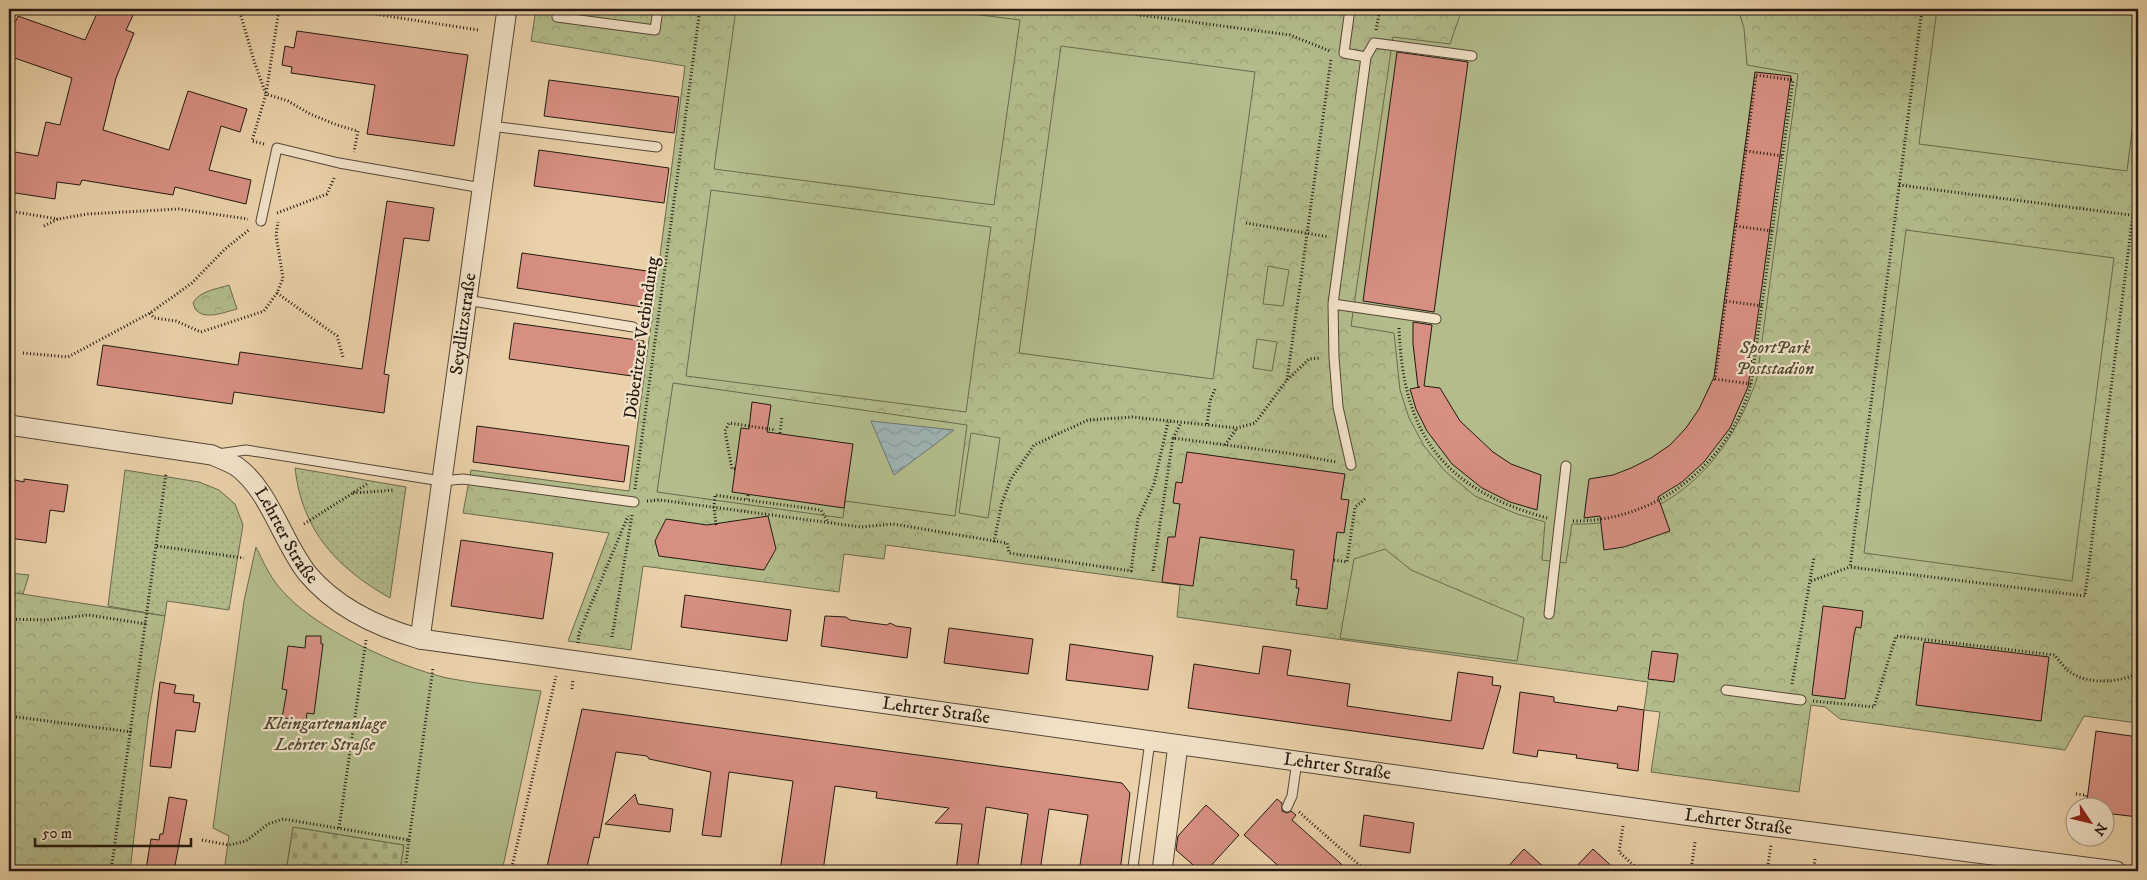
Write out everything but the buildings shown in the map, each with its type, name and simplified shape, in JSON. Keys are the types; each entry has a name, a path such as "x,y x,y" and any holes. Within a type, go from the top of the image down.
{"street":[{"name":"Seydlitzstraße","path":"420,639 507,9"},
{"name":"Lehrter Straße","path":"9,425 212,455 235,466 256,486 287,543 318,585 369,622 420,639 1738,822 2116,871"},
{"path":"1162,871 1178,745"}],"lane":[{"path":"558,9 557,17 655,30 658,9"},
{"path":"1350,9 1344,54 1366,57"},
{"path":"1351,465 1338,407 1334,357 1334,304 1366,57 1374,43 1472,56"},
{"path":"491,126 656,147"},
{"path":"260,221 277,148 339,163 482,188"},
{"path":"466,300 633,327"},
{"path":"1334,304 1436,319"},
{"path":"212,455 246,450 441,480 463,479 634,502"},
{"path":"1548,614 1566,466"},
{"path":"1726,690 1801,700"},
{"path":"1133,867 1150,741"},
{"path":"1287,807 1292,796 1297,761"}],"path":[{"path":"239,9 266,94"},
{"path":"277,148 252,141 266,94 279,9"},
{"path":"342,9 478,30"},
{"name":"Döberitzer Verbindung","path":"568,660 634,502 700,9"},
{"path":"1095,9 1290,35 1332,52 1344,54"},
{"path":"1374,43 1380,9"},
{"path":"1850,567 1922,9"},
{"path":"1287,380 1332,52"},
{"path":"1572,521 1585,521 1623,515 1648,506 1684,485 1706,464 1729,436 1744,408 1751,384 1793,80 1756,75 1715,379 1751,384"},
{"path":"266,94 288,101 310,114 337,125 358,130 352,165"},
{"path":"1746,151 1783,156"},
{"path":"23,353 68,357 150,313 192,283 225,249 260,221 327,194 339,163"},
{"path":"1810,581 1850,567 2084,596 2138,174"},
{"path":"1899,184 2138,216"},
{"path":"44,226 58,219 88,214 179,210 260,221"},
{"path":"9,211 58,219"},
{"path":"150,313 154,318 176,322 201,332 264,311 277,293 283,278 276,235 279,212"},
{"path":"1246,223 1342,239"},
{"path":"1736,226 1772,231"},
{"path":"277,293 337,336 343,357"},
{"path":"1726,301 1762,306"},
{"path":"1399,314 1400,348 1405,387 1412,411 1430,445 1449,467 1480,492 1508,506 1548,518"},
{"path":"994,542 1002,502 1011,479 1034,446 1088,420 1132,417 1237,428 1255,423 1287,380 1309,359 1334,357"},
{"path":"1207,424 1210,401 1216,386"},
{"path":"735,469 732,468 725,431 728,423 778,432 782,417"},
{"path":"612,637 634,502 660,500 861,527 893,524 1007,543 1009,554 1131,571 1138,519 1154,484 1168,422"},
{"path":"1153,571 1173,438 1181,423"},
{"path":"1225,445 1237,428"},
{"path":"1173,438 1287,453 1351,465"},
{"path":"304,524 350,494 390,472"},
{"path":"112,871 166,474"},
{"path":"350,494 395,490"},
{"path":"747,500 748,494"},
{"path":"716,525 714,495 821,510 828,522"},
{"path":"1334,560 1346,562 1355,507 1365,499"},
{"path":"157,546 244,558"},
{"path":"1790,698 1814,557"},
{"path":"9,619 46,620 89,615 146,624"},
{"path":"339,828 369,622"},
{"path":"1801,700 1874,707 1896,636 2054,655 2070,672 2090,681 2125,680 2138,673"},
{"path":"512,871 568,660"},
{"path":"405,871 433,668"},
{"path":"9,716 132,732"},
{"path":"2076,794 2086,795 2086,798"},
{"path":"1297,809 1366,871"},
{"path":"202,840 229,845 246,841 268,824 283,819 409,840"},
{"path":"1621,840 1620,852 1640,871"},
{"path":"1692,871 1695,842"},
{"path":"1815,859 1814,866 1828,871"},
{"path":"1767,871 1769,860"}],"green space":[{"name":"SportPark Poststadion","path":"536,9 2138,9 2138,723 2084,716 2065,750 1840,719 1825,707 1811,705 1799,792 1651,772 1660,712 1644,710 1648,682 1177,617 1180,585 886,545 884,559 844,554 839,592 643,566 631,650 568,641 609,533 463,513 471,470 629,491 685,66 531,41"},
{"path":"736,9 933,9 1020,20 994,205 714,169"},
{"path":"1462,9 1738,9 1744,28 1747,65 1798,74 1757,378 1745,409 1730,437 1711,462 1690,484 1665,502 1637,514 1606,522 1572,524 1566,563 1542,560 1545,522 1517,514 1475,496 1446,472 1424,446 1409,418 1400,390 1394,333 1351,326 1393,37 1450,44"},
{"path":"1937,9 2138,9 2138,83 2127,171 1919,144"},
{"path":"1061,46 1255,72 1213,379 1019,353"},
{"path":"711,190 991,227 966,412 686,376"},
{"path":"1906,230 2114,258 2072,581 1864,553"},
{"path":"1268,266 1289,270 1283,306 1263,304"},
{"path":"229,285 237,309 209,315 199,313 195,309 193,303 199,296"},
{"path":"1257,339 1277,342 1272,371 1253,368"},
{"path":"673,383 967,425 955,516 845,501 843,518 657,492"},
{"path":"971,433 1000,438 988,518 959,513"},
{"path":"295,468 406,487 390,598 354,574 325,545 305,511"},
{"path":"125,470 199,482 219,490 235,504 243,525 229,610 167,601 165,616 108,606"},
{"name":"Kleingartenanlage Lehrter Straße","path":"256,547 272,578 294,602 333,631 356,643 380,655 447,678 541,691 502,871 400,871 404,845 293,827 286,871 224,871 229,836 213,828 244,601"},
{"path":"1385,549 1411,570 1524,618 1517,661 1340,638 1354,559"},
{"path":"9,573 29,575 9,638"},
{"path":"9,592 165,616 148,718 130,871 9,871"},
{"path":"293,827 404,845 400,871 286,871"}],"water":[{"path":"871,421 954,430 894,475"}]}
